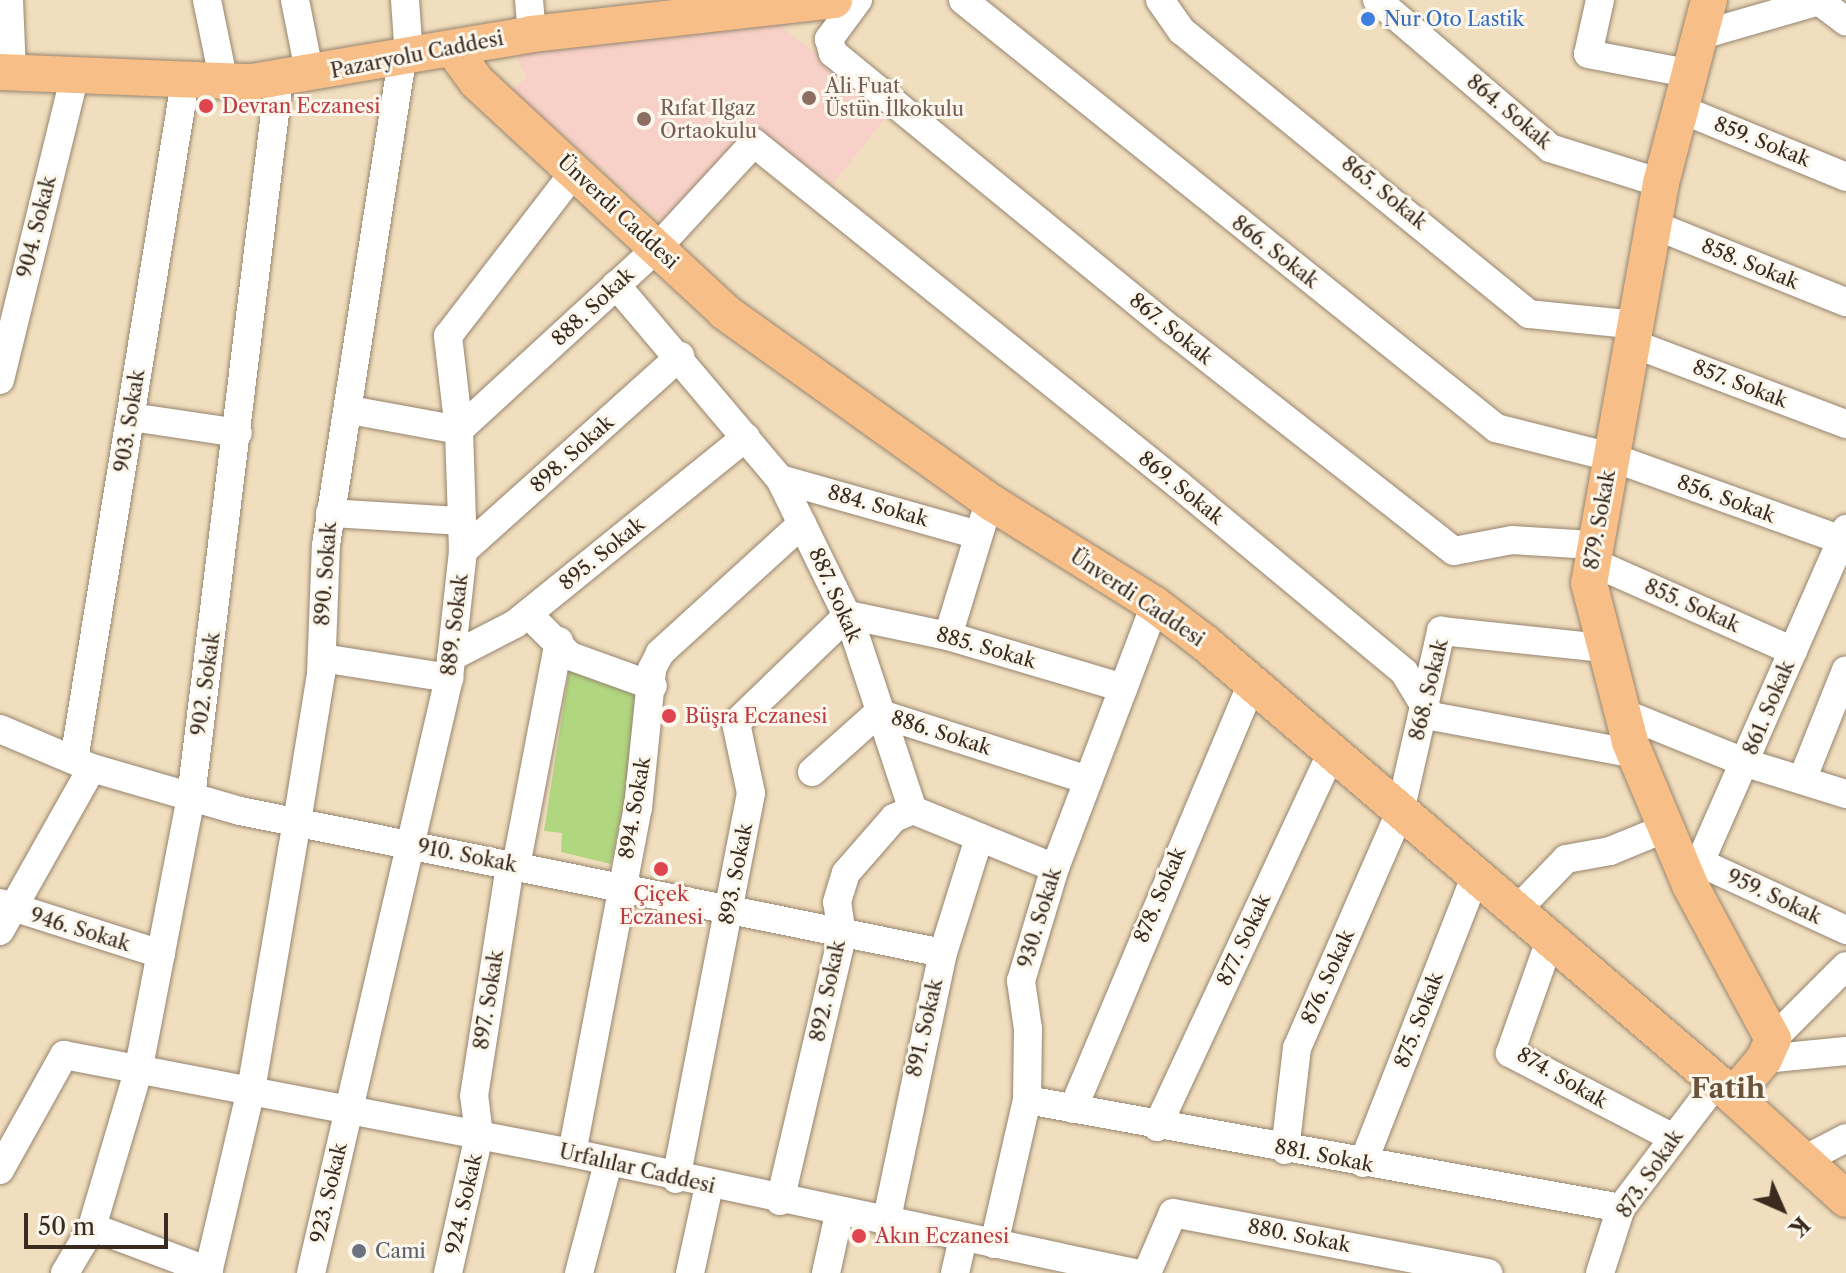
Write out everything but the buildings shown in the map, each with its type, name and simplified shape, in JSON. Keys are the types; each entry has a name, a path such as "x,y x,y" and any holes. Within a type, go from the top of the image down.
{"main road":[{"name":"Pazaryolu Caddesi","path":"6,72 224,83 294,78 452,48 530,17 834,0"},
{"name":"879. Sokak","path":"1709,0 1687,73 1661,183 1636,334 1591,553 1589,583 1604,648 1636,754 1666,828 1696,874 1768,1049"},
{"name":"Ünverdi Caddesi","path":"452,48 477,82 576,170 657,248 779,355 992,503 1155,605 1252,683 1725,1090 1846,1199"},
{"path":"1725,1090 1768,1049"}],"street":[{"path":"6,72 9,0"},
{"path":"207,0 224,83"},
{"name":"902. Sokak","path":"65,1273 92,1227 138,1072 191,797 238,433 294,78 295,0"},
{"name":"890. Sokak","path":"208,1272 251,1090 297,822 322,658 330,513 350,410 406,58 405,0"},
{"name":"867. Sokak","path":"858,0 829,39 833,53 1172,330 1454,551 1512,540 1591,553"},
{"name":"866. Sokak","path":"963,0 1496,428 1611,457"},
{"name":"865. Sokak","path":"1160,0 1182,31 1529,314 1636,334"},
{"name":"864. Sokak","path":"1377,0 1550,148 1661,183"},
{"path":"1600,0 1588,54 1687,73"},
{"path":"1698,36 1819,1 1846,21"},
{"name":"904. Sokak","path":"0,380 75,74"},
{"name":"903. Sokak","path":"4,914 83,764 131,417 185,82"},
{"name":"859. Sokak","path":"1678,108 1846,177"},
{"name":"888. Sokak","path":"459,430 657,248 754,143"},
{"name":"869. Sokak","path":"754,143 1179,485 1404,672 1431,716 1636,754"},
{"name":"889. Sokak","path":"348,1113 413,846 450,668 463,551 459,430 448,336 576,170"},
{"name":"858. Sokak","path":"1654,225 1846,302"},
{"name":"887. Sokak","path":"616,285 680,356 780,479 848,615 878,713 913,810"},
{"name":"857. Sokak","path":"1636,334 1846,424"},
{"name":"898. Sokak","path":"463,551 680,356"},
{"path":"350,410 459,430"},
{"path":"131,417 238,433"},
{"name":"895. Sokak","path":"450,668 528,614 746,437"},
{"name":"856. Sokak","path":"1611,457 1844,535"},
{"name":"884. Sokak","path":"780,479 975,534"},
{"path":"948,636 975,534 992,503"},
{"path":"330,513 461,521"},
{"name":"894. Sokak","path":"572,1153 621,888 653,686 652,669 660,653 802,524"},
{"name":"861. Sokak","path":"1696,874 1844,535"},
{"name":"855. Sokak","path":"1591,553 1793,651"},
{"name":"930. Sokak","path":"994,1244 1027,1100 1028,1029 1021,981 1055,868 1155,605"},
{"path":"528,614 559,641 570,656 653,686"},
{"name":"885. Sokak","path":"848,615 948,636 1123,688"},
{"name":"893. Sokak","path":"676,1179 751,793 736,723 848,615"},
{"name":"868. Sokak","path":"1400,812 1441,631 1604,648"},
{"name":"897. Sokak","path":"479,1135 474,1096 513,866 559,641"},
{"path":"322,658 450,668"},
{"path":"1802,780 1846,670"},
{"name":"878. Sokak","path":"1073,1109 1252,683"},
{"name":"886. Sokak","path":"812,772 878,713 1088,780"},
{"path":"1623,713 1746,763 1846,794"},
{"name":"910. Sokak","path":"0,729 83,764 191,797 842,936 943,953"},
{"name":"877. Sokak","path":"1157,1127 1331,754"},
{"path":"913,810 1055,868"},
{"name":"892. Sokak","path":"780,1201 842,936 837,902 846,873 894,818 913,810"},
{"name":"876. Sokak","path":"1285,1150 1297,1048 1400,812"},
{"path":"1516,911 1566,859 1610,851 1666,828"},
{"name":"891. Sokak","path":"886,1223 943,953 979,838"},
{"name":"959. Sokak","path":"1696,874 1846,930"},
{"name":"875. Sokak","path":"1363,1163 1475,877"},
{"name":"946. Sokak","path":"4,914 161,954"},
{"name":"874. Sokak","path":"1550,940 1510,1053 1673,1138"},
{"path":"1768,1049 1846,966"},
{"path":"1768,1049 1846,1051"},
{"name":"Urfalılar Caddesi","path":"0,1170 64,1055 138,1072 251,1090 348,1113 572,1153 839,1214 1134,1273"},
{"name":"873. Sokak","path":"1600,1273 1621,1208 1673,1138 1725,1090"},
{"name":"881. Sokak","path":"1027,1100 1157,1127 1621,1208"},
{"name":"923. Sokak","path":"311,1273 348,1113"},
{"name":"924. Sokak","path":"448,1273 479,1135"},
{"path":"1804,1160 1846,1138"},
{"path":"579,1273 608,1163"},
{"path":"690,1273 709,1186"},
{"name":"880. Sokak","path":"1147,1273 1173,1213 1395,1264 1488,1273"},
{"path":"826,1273 839,1214"},
{"path":"92,1227 208,1272"},
{"path":"955,1273 963,1238"}],"shaded area":[{"name":"Rıfat Ilgaz Ortaokulu","path":"774,21 891,111 833,184 749,125 667,227 512,90 527,77 514,53"}],"green space":[{"path":"569,671 646,697 611,864 561,852 562,833 544,831"}],"place":[{"name":"Nur Oto Lastik","path":"1368,19"},
{"name":"Ali Fuat Üstün İlkokulu","path":"809,98"},
{"name":"Devran Eczanesi","path":"206,106"},
{"name":"Rıfat Ilgaz Ortaokulu","path":"644,119"},
{"name":"Büşra Eczanesi","path":"669,716"},
{"name":"Çiçek Eczanesi","path":"661,869"},
{"name":"Akın Eczanesi","path":"859,1236"},
{"name":"Cami","path":"359,1251"}],"district":[{"name":"Fatih","path":"1728,1088"}]}
